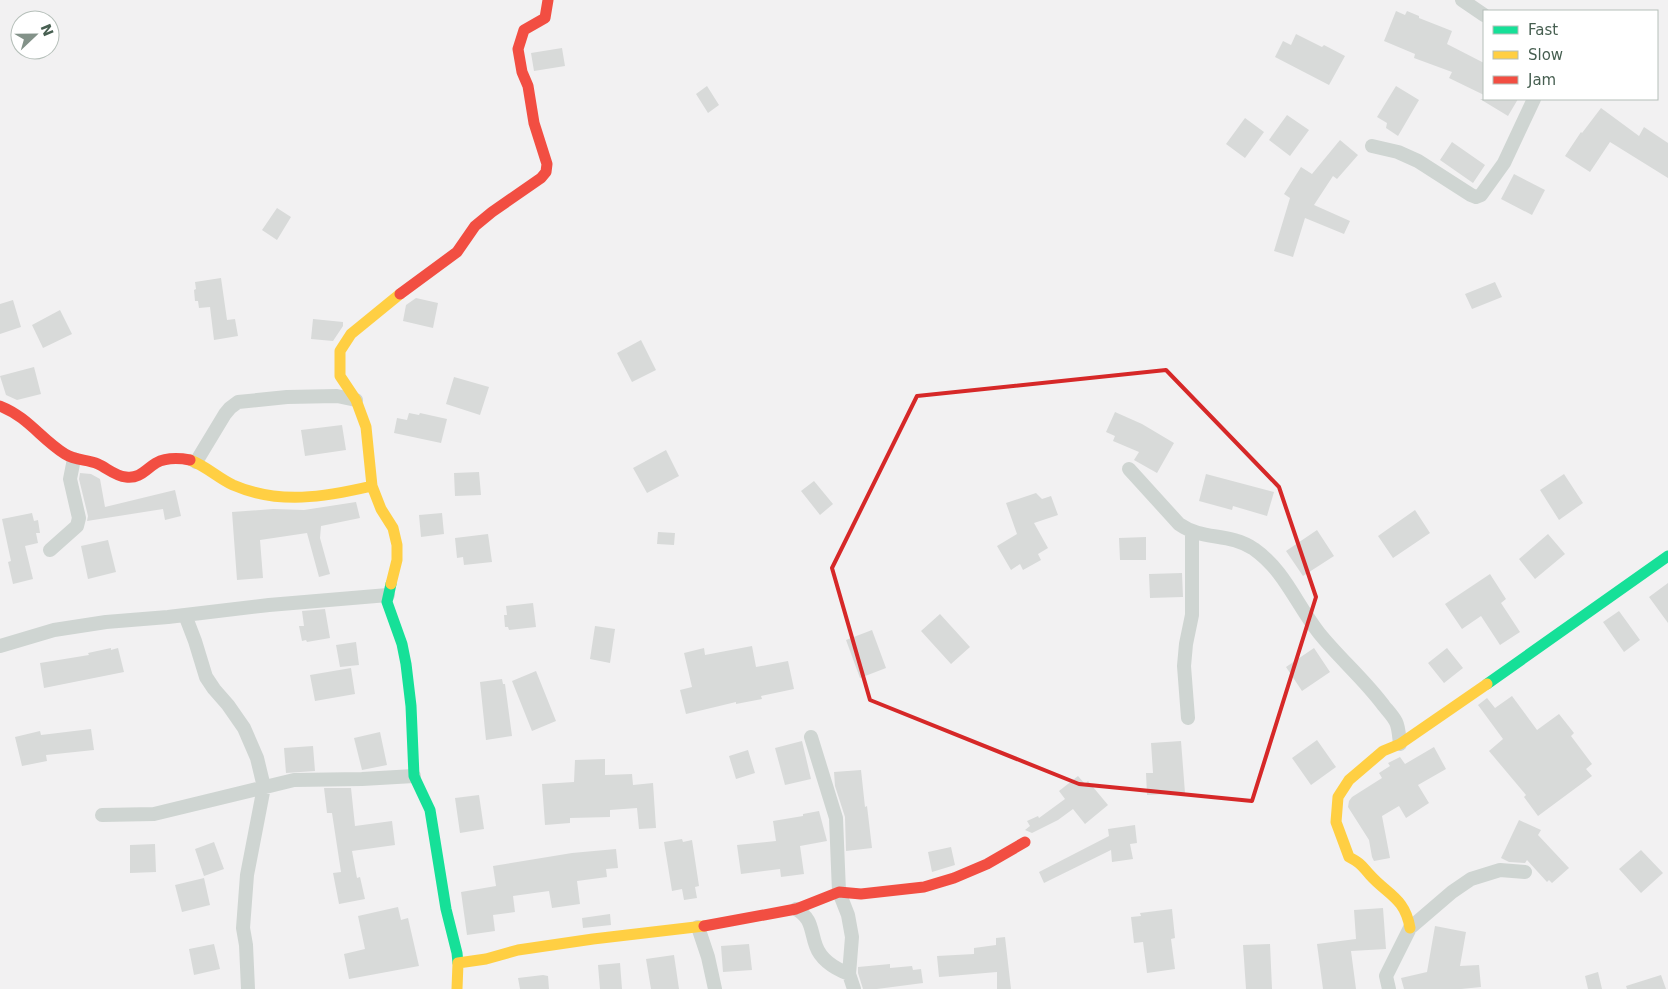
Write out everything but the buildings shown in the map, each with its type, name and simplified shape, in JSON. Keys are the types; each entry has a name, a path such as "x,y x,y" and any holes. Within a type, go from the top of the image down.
{"street":[{"path":"457,989 457,952 446,909 430,810 414,776 411,706 406,664 402,644 388,602 397,560 397,544 393,528 381,509 372,486 366,427 356,400 340,376 340,351 351,334 386,305 457,252 475,226 541,178 546,172 547,164 534,123 528,86 522,72 518,49 524,30 545,18 548,0"},
{"path":"1462,0 1483,14"},
{"path":"1372,146 1398,152 1418,161 1476,197 1481,195 1504,163 1534,100"},
{"path":"196,462 230,408 238,402 287,397 337,396 356,400"},
{"path":"0,406 27,421 61,451 74,459 93,462 122,476 131,478 144,473 163,459 170,458 196,462 233,486 261,495 293,500 329,496 372,486"},
{"path":"50,550 77,526 80,518 70,479 74,459"},
{"path":"1129,470 1180,524 1192,532 1232,539 1245,544 1255,550 1280,573 1319,634 1373,690 1396,722 1400,744"},
{"path":"1188,718 1184,666 1192,615 1192,532"},
{"path":"1410,928 1408,916 1404,908 1393,895 1370,875 1362,864 1349,857 1336,822 1336,810 1338,797 1349,780 1382,751 1400,744 1439,718 1668,556"},
{"path":"0,646 62,629 106,622 388,595"},
{"path":"185,615 206,677 244,728 257,758 264,787 247,875 243,928 248,989"},
{"path":"811,737 836,818 839,892 848,915 852,937 849,974 854,989"},
{"path":"102,815 154,814 294,780 414,776"},
{"path":"458,963 486,959 518,950 593,939 698,928 796,909 839,892 861,894 924,887 954,878 987,864 1025,842"},
{"path":"1389,989 1386,976 1410,928 1452,892 1471,879 1500,870 1525,872"},
{"path":"796,909 805,914 810,922 817,948 825,958 834,966 849,974"},
{"path":"698,928 715,989"}],"highlighted area":[{"path":"1166,370 1279,487 1316,597 1252,801 1079,784 870,700 832,568 917,396"}],"traffic: fast":[{"path":"1487,684 1668,556"},
{"path":"391,584 387,602 402,644 406,664 411,706 414,776 430,810 446,909 458,963"}],"traffic: slow":[{"path":"391,584 397,560 397,545 393,528 381,509 372,486 366,427 356,400 340,376 340,351 351,334 400,294"},
{"path":"190,460 233,485 268,495 285,497 319,496 372,486"},
{"path":"1410,928 1408,918 1400,903 1361,865 1349,857 1336,822 1338,797 1349,780 1383,751 1400,744 1487,684"},
{"path":"457,989 458,963 486,959 518,950 704,926"}],"traffic: jam":[{"path":"400,294 457,252 475,226 541,178 546,172 547,164 534,123 528,86 522,72 518,49 524,30 545,18 548,0"},
{"path":"0,406 19,416 65,454 73,458 98,464 122,476 131,477 139,475 156,463 164,460 177,458 190,460"},
{"path":"704,926 796,909 839,892 861,894 924,887 954,878 987,864 1025,842"}]}
